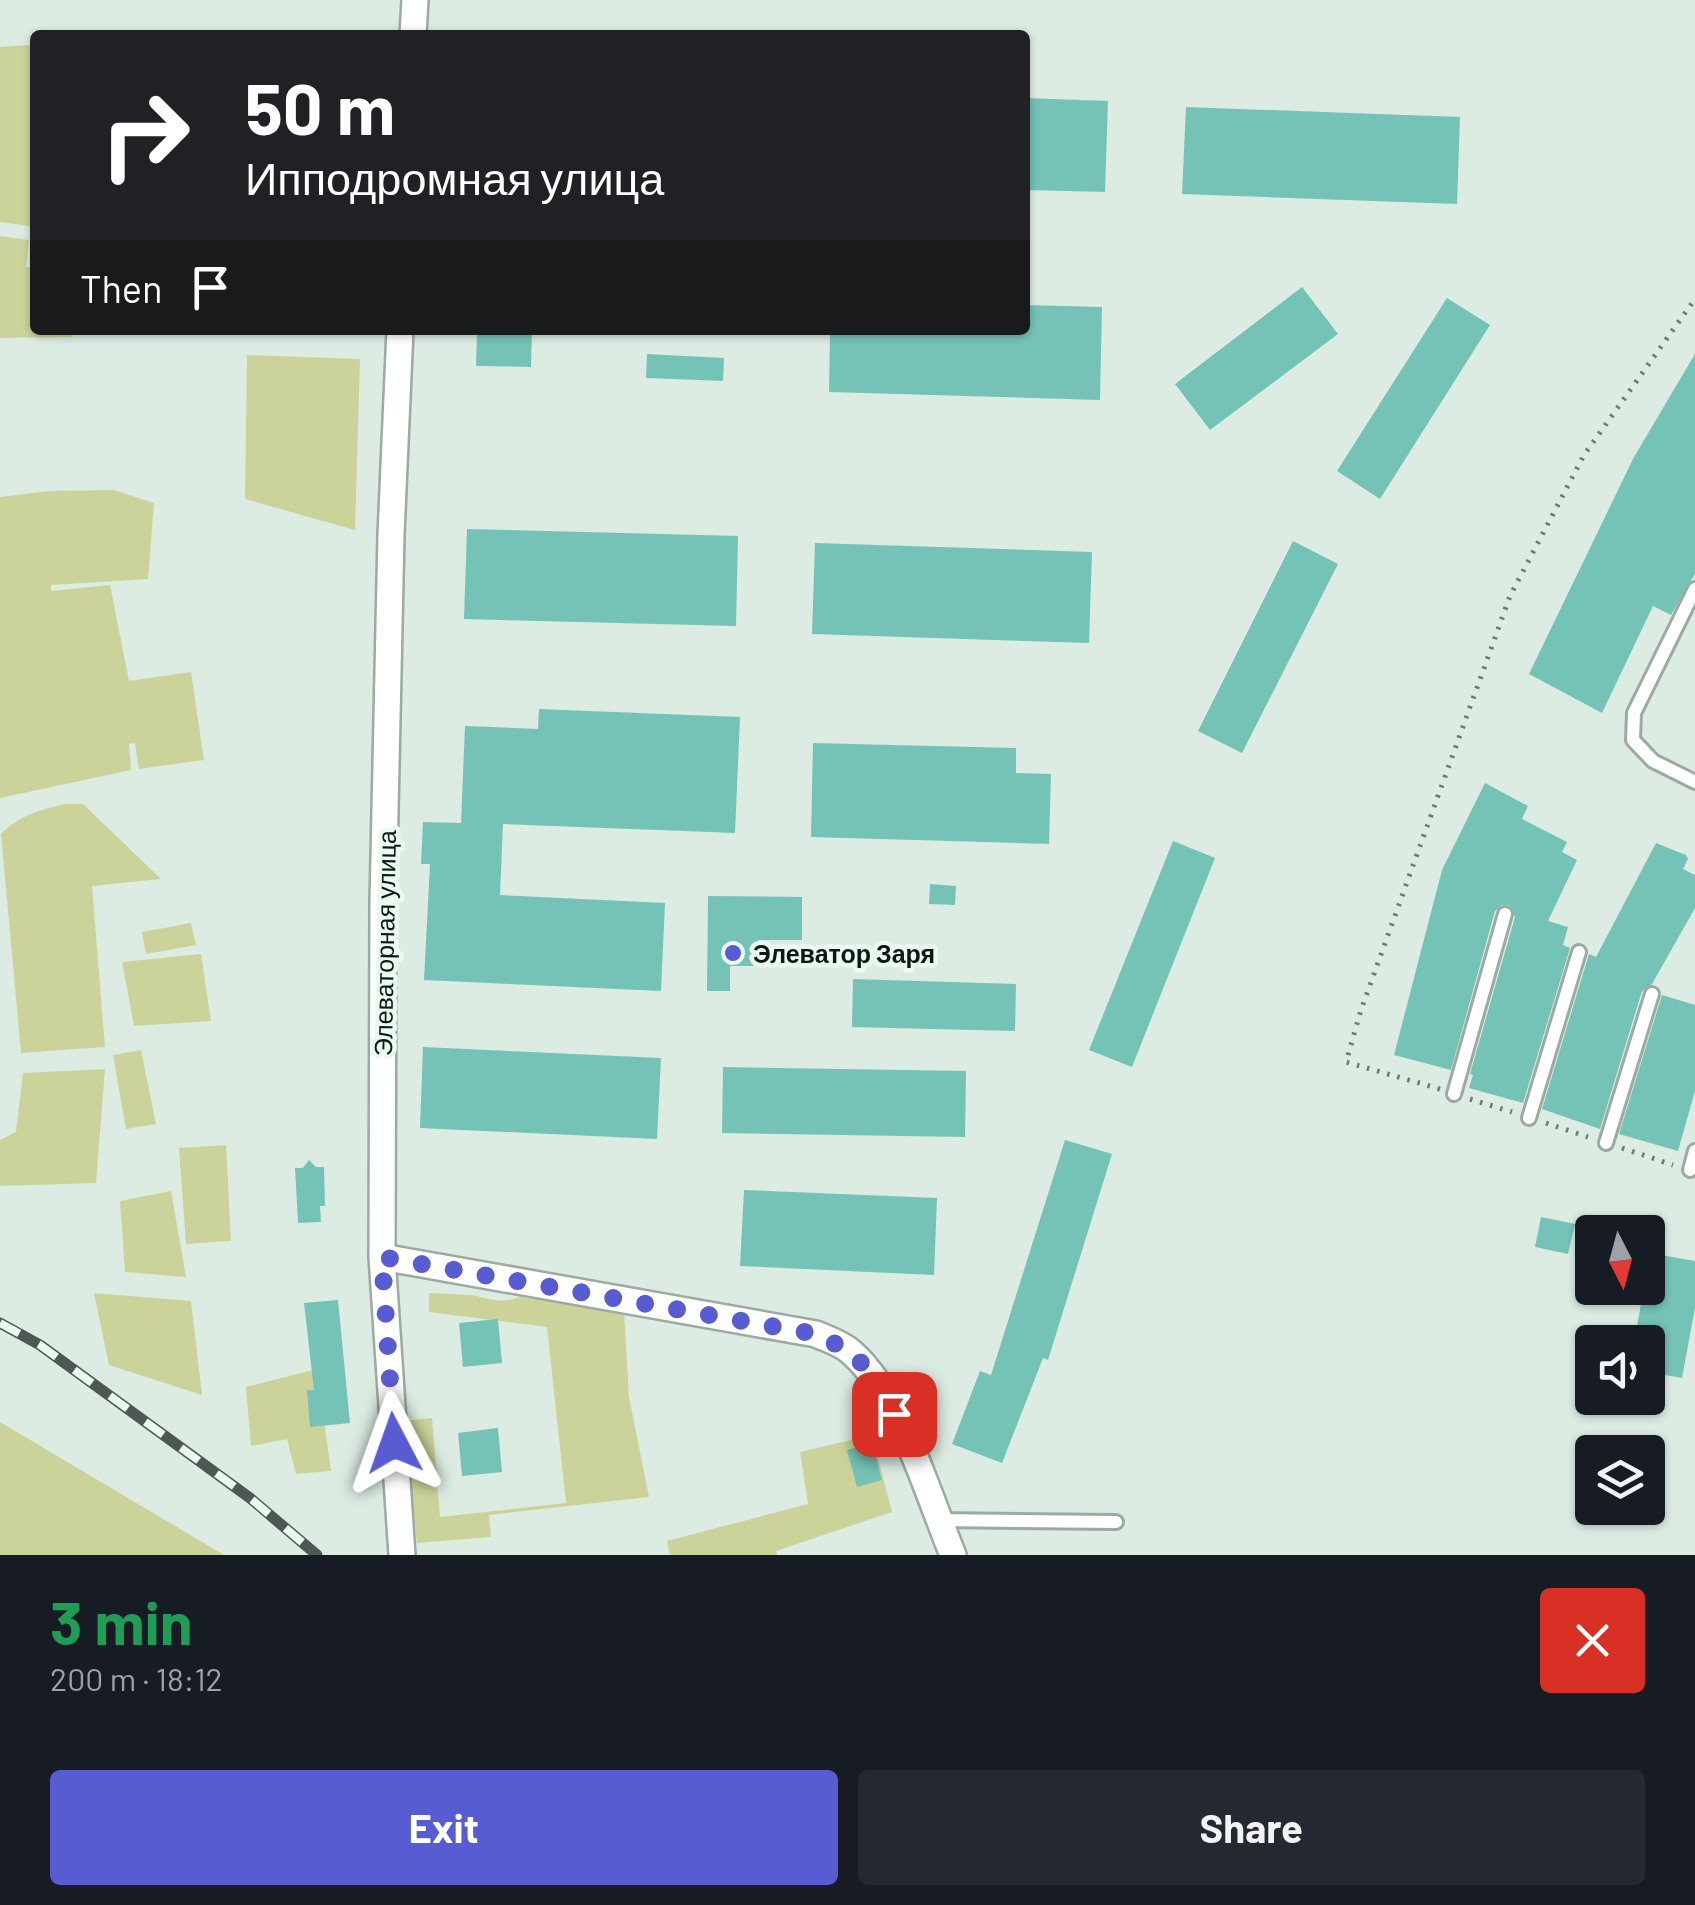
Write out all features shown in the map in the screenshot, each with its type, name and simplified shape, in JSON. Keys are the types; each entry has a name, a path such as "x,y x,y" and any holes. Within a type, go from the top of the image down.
{"street":[{"path":"413,30 415,0"},
{"name":"Элеваторная улица","path":"400,335 383,904 382,1257 402,1555"},
{"path":"382,1257 816,1334 848,1348 885,1394 952,1555"}],"lane":[{"path":"1695,590 1634,713 1633,740 1653,762 1695,782"},
{"path":"1454,1094 1505,914"},
{"path":"1528,1118 1580,952"},
{"path":"1606,1143 1652,994"},
{"path":"1690,1170 1695,1151"},
{"path":"938,1520 1116,1522"}],"path":[{"path":"1690,1170 1386,1071 1346,1062 1361,1010 1510,596 1584,455 1695,299"}],"green space":[{"path":"30,46 30,226 0,222 0,47"},
{"path":"0,236 29,240 26,267 30,267 30,335 72,337 0,338"},
{"path":"247,355 360,359 355,530 245,499"},
{"path":"114,490 154,503 148,579 51,585 51,591 110,585 129,681 191,672 204,760 139,769 135,743 129,744 131,770 0,798 0,497"},
{"path":"65,804 83,804 161,879 92,886 105,1047 21,1053 1,834 23,818"},
{"path":"191,923 196,945 146,954 142,932"},
{"path":"201,954 211,1021 134,1026 122,962"},
{"path":"141,1050 156,1124 126,1129 113,1055"},
{"path":"105,1069 96,1183 0,1186 0,1140 16,1132 23,1073"},
{"path":"226,1145 231,1241 186,1244 179,1148"},
{"path":"171,1191 186,1277 125,1272 120,1201"},
{"path":"94,1293 191,1301 202,1395 109,1365"},
{"path":"429,1293 500,1301 520,1297 624,1311 629,1397 649,1497 489,1515 491,1537 417,1543 404,1421 432,1418 440,1517 566,1503 547,1327 429,1312"},
{"path":"317,1369 331,1471 296,1474 287,1439 251,1446 246,1387"},
{"path":"0,1422 224,1555 0,1555"},
{"path":"872,1435 892,1512 776,1551 777,1555 670,1555 667,1541 808,1504 800,1452"}],"building":[{"path":"1030,98 1108,101 1105,192 1030,190"},
{"path":"1186,107 1460,117 1457,204 1182,194"},
{"path":"1302,287 1338,334 1210,430 1175,384"},
{"path":"1447,298 1490,325 1380,499 1337,471"},
{"path":"1030,305 1102,307 1100,400 829,392 830,335 1030,335"},
{"path":"477,335 532,335 531,367 476,366"},
{"path":"647,354 724,358 723,381 646,378"},
{"path":"1695,354 1695,574 1671,615 1653,606 1602,713 1529,674 1634,457"},
{"path":"467,529 738,536 736,626 464,619"},
{"path":"1293,541 1338,564 1242,753 1198,731"},
{"path":"815,543 1092,552 1089,643 812,634"},
{"path":"539,709 740,717 735,833 503,824 500,895 665,903 661,991 424,980 430,864 421,864 423,822 461,823 465,726 538,729"},
{"path":"813,743 1016,748 1016,773 1051,774 1049,844 811,837"},
{"path":"1485,783 1528,806 1522,819 1567,842 1562,852 1577,860 1548,921 1568,927 1563,945 1570,948 1523,1103 1469,1088 1515,917 1509,905 1495,911 1451,1070 1394,1055 1442,870"},
{"path":"1173,841 1215,858 1132,1067 1089,1050"},
{"path":"1656,843 1686,855 1683,869 1695,875 1695,908 1652,984 1642,991 1600,1129 1542,1109 1589,954 1596,957"},
{"path":"930,884 956,886 955,905 929,904"},
{"name":"Элеватор Заря","path":"708,896 802,897 802,940 759,940 759,966 730,966 730,991 707,991"},
{"path":"853,979 1016,984 1015,1031 852,1027"},
{"path":"1662,995 1695,1005 1695,1091 1678,1151 1619,1134"},
{"path":"423,1047 661,1058 657,1139 420,1128"},
{"path":"723,1067 966,1071 965,1137 722,1133"},
{"path":"1065,1140 1112,1154 1048,1360 1043,1358 1002,1463 952,1444 980,1371 991,1375"},
{"path":"309,1160 316,1167 324,1167 325,1206 320,1206 321,1222 298,1223 295,1168 303,1168"},
{"path":"744,1190 937,1198 934,1275 740,1266"},
{"path":"1541,1217 1575,1224 1568,1254 1535,1247"},
{"path":"1665,1256 1695,1261 1695,1308 1682,1378 1665,1375 1665,1325 1637,1325 1641,1305 1665,1305"},
{"path":"338,1300 350,1423 310,1427 307,1390 314,1390 304,1303"},
{"path":"498,1319 502,1363 463,1367 459,1323"},
{"path":"498,1428 502,1472 462,1476 458,1433"},
{"path":"872,1443 882,1480 857,1487 847,1450"}],"railway":[{"path":"0,1323 40,1345 250,1498 317,1555"}],"place":[{"name":"Элеватор Заря","path":"733,953"}],"route":[{"path":"394,1443 382,1257 816,1334 848,1348 868,1369 894,1414"}]}
